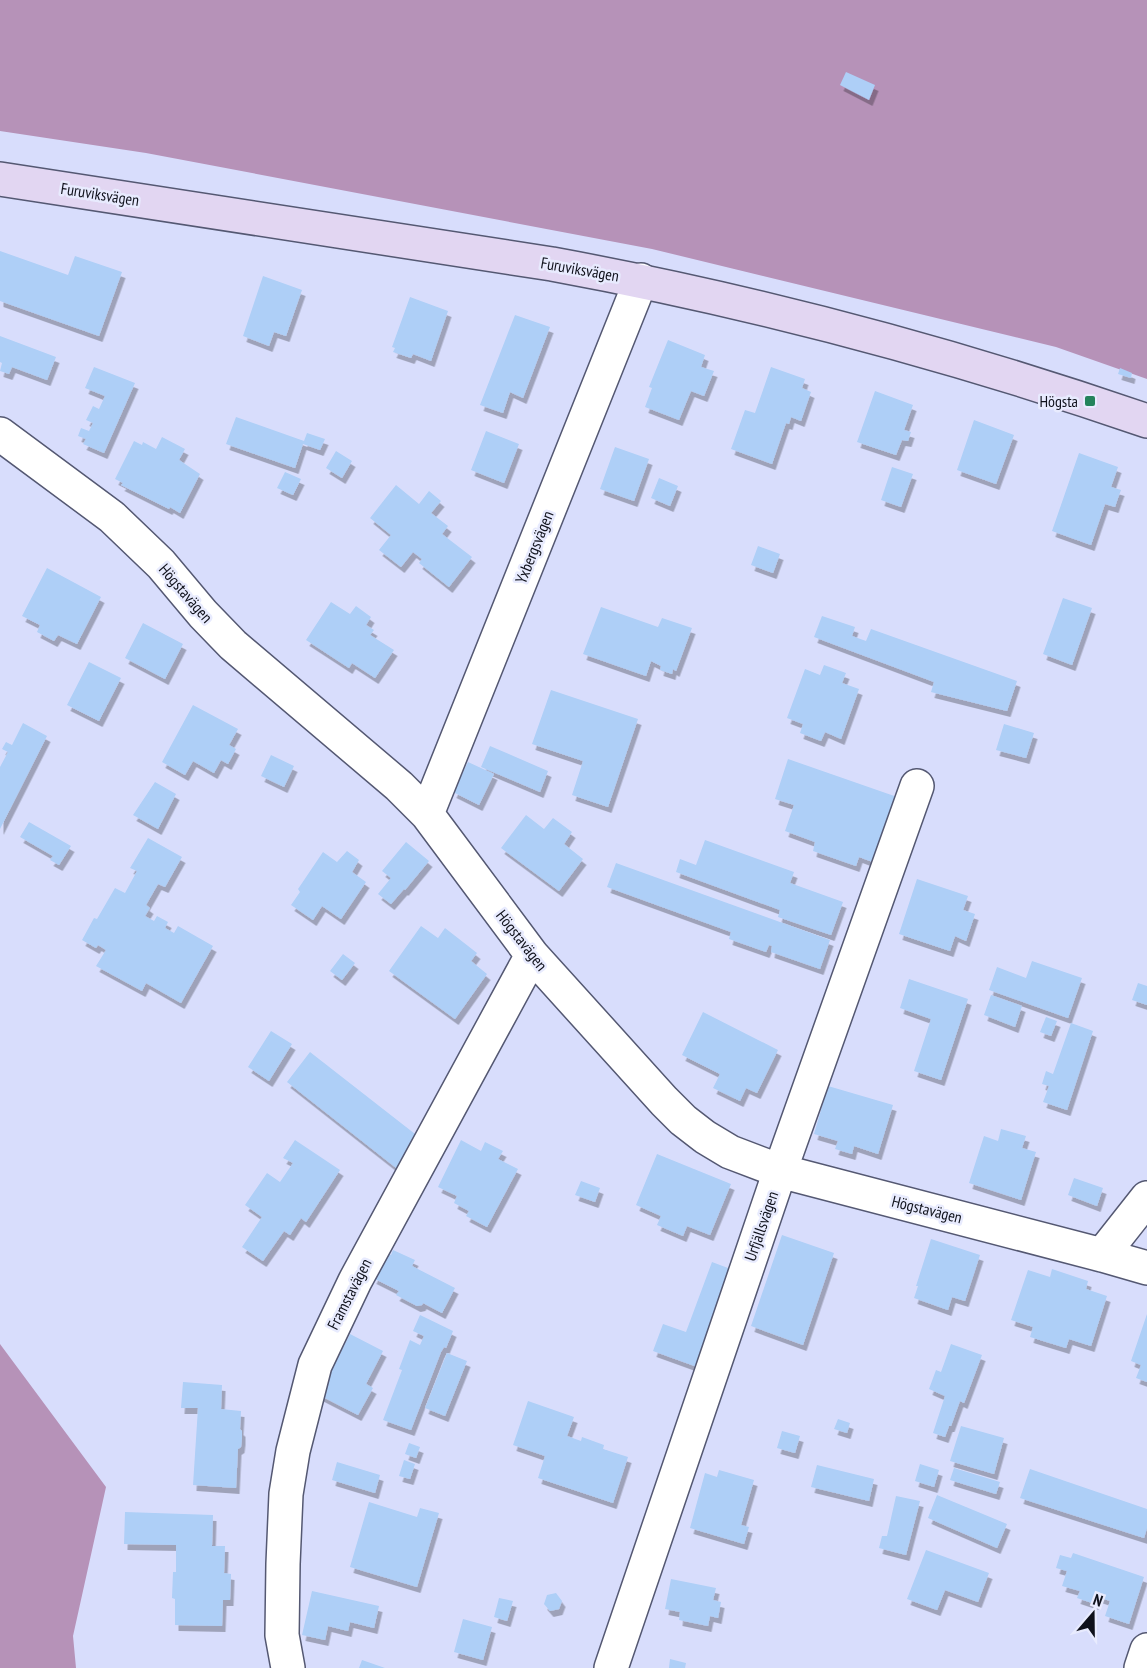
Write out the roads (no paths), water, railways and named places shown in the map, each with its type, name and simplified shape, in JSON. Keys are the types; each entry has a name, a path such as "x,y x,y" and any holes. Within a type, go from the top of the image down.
{"main road":[{"name":"Furuviksvägen","path":"0,179 529,260 641,280 797,317 931,353 1090,401 1147,421"}],"street":[{"name":"Yxbergsvägen","path":"427,813 641,280"},
{"name":"Högstavägen","path":"0,434 112,517 161,564 202,614 233,645 399,786 427,813 532,955 664,1101 705,1137 730,1152 780,1171 1147,1268"},
{"name":"Urfjällsvägen","path":"611,1668 780,1171 917,786"},
{"name":"Framstavägen","path":"288,1668 282,1635 286,1494 293,1450 310,1381 330,1331 355,1281 532,955"},
{"path":"1102,1255 1147,1198"},
{"path":"1141,1668 1147,1650"}],"place":[{"name":"Högsta","path":"1090,401"}]}
